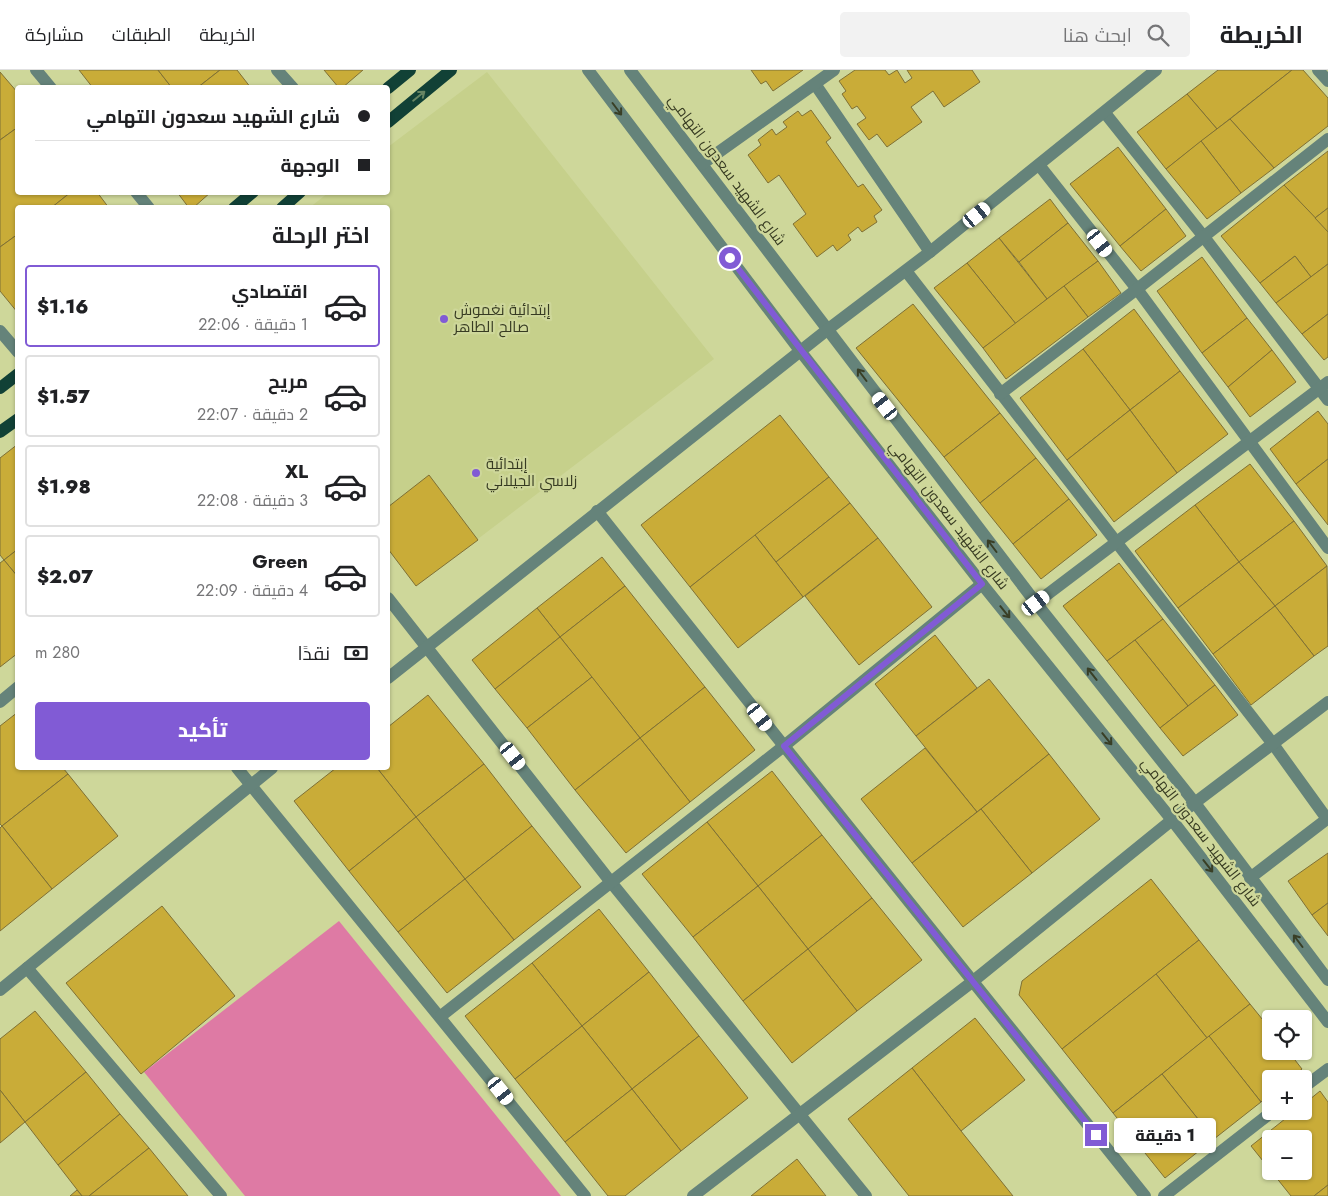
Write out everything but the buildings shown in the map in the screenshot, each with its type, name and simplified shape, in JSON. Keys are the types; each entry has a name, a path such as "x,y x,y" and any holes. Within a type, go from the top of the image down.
{"main road":[{"path":"390,86 410,70"},
{"path":"390,120 451,70"},
{"path":"238,205 249,195"},
{"path":"285,205 297,195"},
{"path":"0,388 15,376"},
{"path":"0,432 15,421"}],"street":[{"path":"37,70 48,85"},
{"path":"277,70 290,85"},
{"name":"شارع الشهيد سعدون التهامي","path":"588,70 801,352 982,584 1172,820 1328,1022"},
{"path":"702,164 834,70"},
{"path":"390,676 827,330 906,271 1105,113 1156,70"},
{"path":"1318,70 1328,80"},
{"name":"شارع الشهيد سعدون التهامي","path":"635,71 702,164 827,330 1036,603 1195,803 1328,980"},
{"path":"815,84 930,252"},
{"path":"1105,113 1324,386 1328,400"},
{"path":"1000,394 1137,290 1328,139"},
{"path":"1039,165 1137,290 1328,548"},
{"path":"138,195 147,205"},
{"path":"906,271 1273,744 1327,819 1250,878"},
{"path":"0,331 15,348"},
{"path":"1036,603 1324,386"},
{"path":"597,511 1145,1196"},
{"path":"440,1016 784,746 982,584"},
{"path":"390,601 610,882 866,1196"},
{"path":"0,702 15,690"},
{"path":"694,1196 972,982 1172,820 1328,702"},
{"path":"239,770 585,1196"},
{"path":"0,990 269,770"},
{"path":"26,968 220,1196"},
{"path":"1312,1081 1328,1068"},
{"path":"1164,1196 1262,1120"}],"shaded area":[{"path":"487,72 714,359 416,586 390,552 390,205 313,205 325,195 390,195 390,145"},
{"path":"339,921 561,1196 245,1196 144,1072"}],"place":[{"name":"إبتدائية نغموش صالح الطاهر","path":"444,319"},
{"name":"إبتدائية زلاسي الجيلاني","path":"476,473"}],"route":[{"path":"730,258 982,584 784,746 1096,1135"}]}
